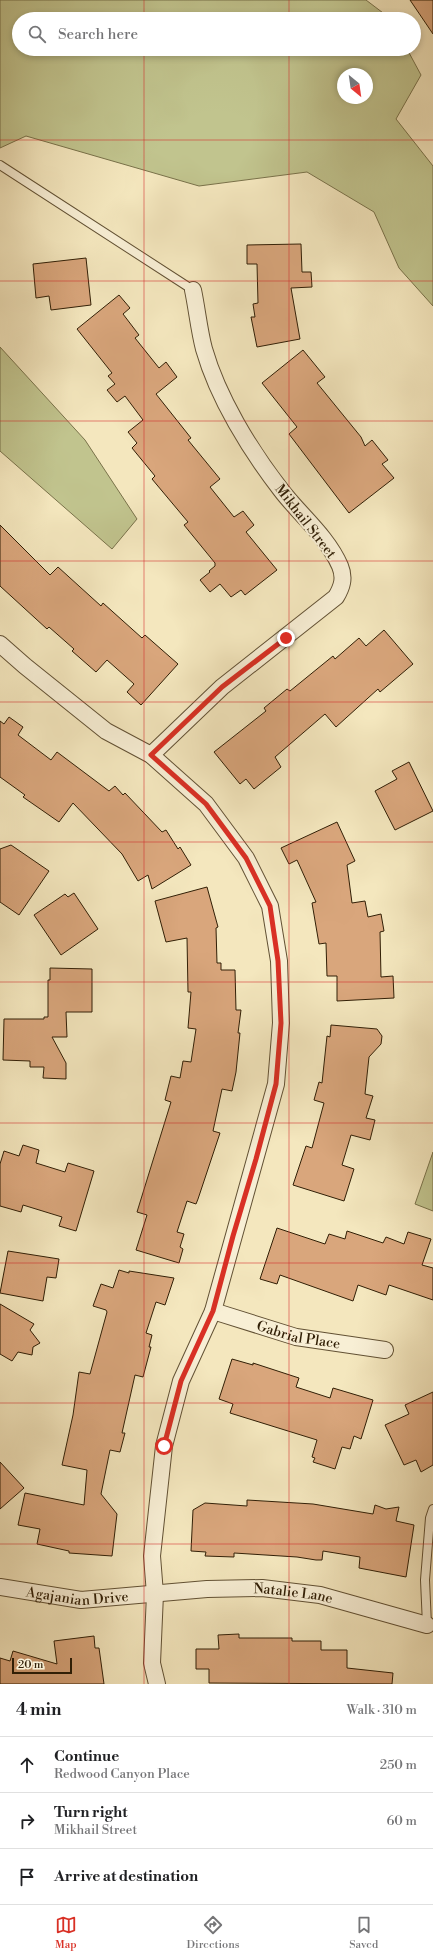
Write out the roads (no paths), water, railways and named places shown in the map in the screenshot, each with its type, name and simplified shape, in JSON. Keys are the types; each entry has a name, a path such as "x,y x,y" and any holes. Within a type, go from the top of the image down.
{"street":[{"name":"Mikhail Street","path":"151,755 222,687 336,597 343,585 341,568 331,548 281,491 252,452 235,421 204,349 193,290"},
{"path":"0,644 106,731 151,755 206,804 246,858 270,906 278,961 281,1023 276,1084 213,1311 181,1381 164,1446 152,1556 155,1594 152,1663 157,1684"},
{"name":"Gabrial Place","path":"213,1311 296,1338 385,1350"},
{"name":"Agajanian Drive","path":"0,1587 81,1600 155,1594"},
{"name":"Natalie Lane","path":"155,1594 207,1589 262,1588 320,1595 430,1627"}],"lane":[{"path":"0,165 193,290"},
{"path":"430,1627 425,1580 430,1518 433,1509"}]}
